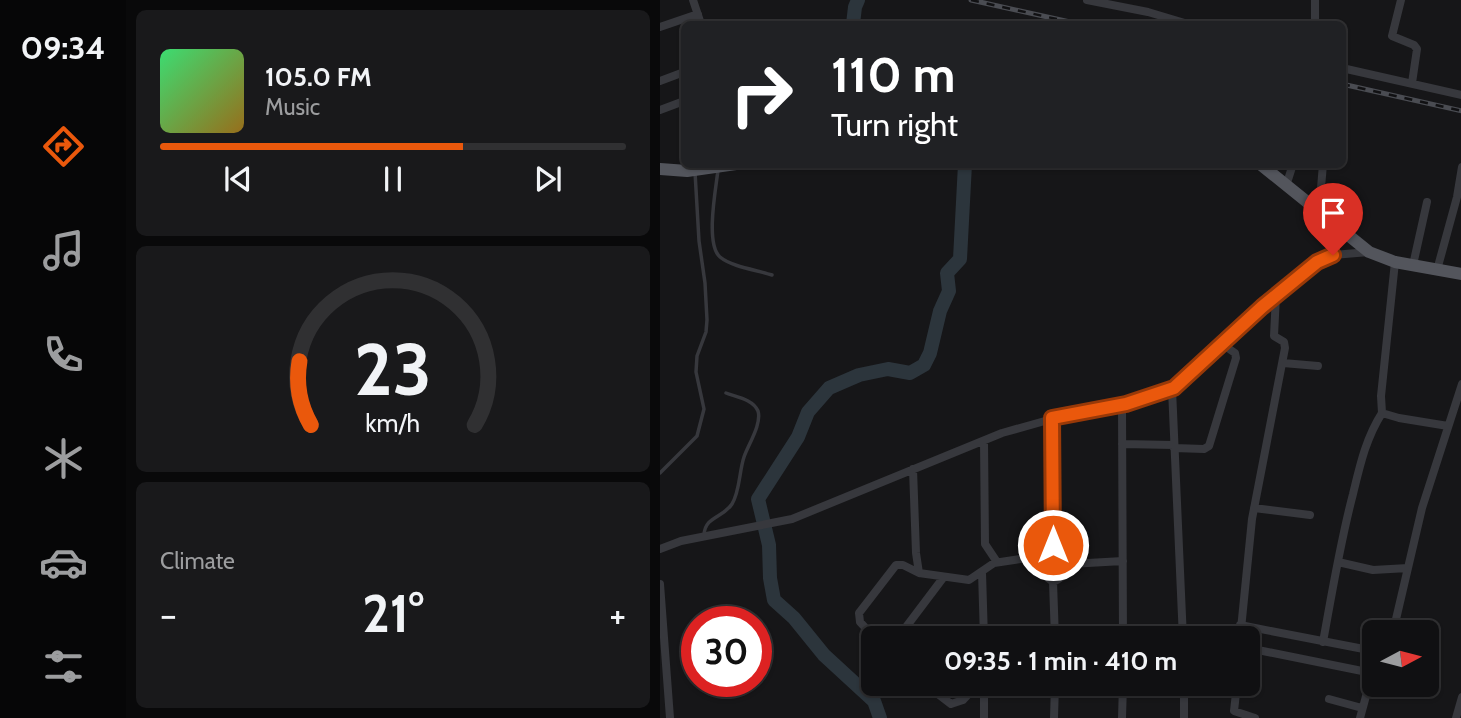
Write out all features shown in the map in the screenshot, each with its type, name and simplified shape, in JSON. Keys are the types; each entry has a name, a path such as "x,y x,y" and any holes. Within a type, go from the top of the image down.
{"main road":[{"path":"660,169 718,168"},
{"path":"1265,168 1369,252 1395,262 1461,274"}],"street":[{"path":"693,0 700,21"},
{"path":"1087,0 1178,21"},
{"path":"1315,0 1315,21"},
{"path":"1401,0 1392,36 1416,46 1412,83"},
{"path":"660,27 698,14"},
{"path":"1346,69 1461,95"},
{"path":"660,81 681,73"},
{"path":"660,110 681,102"},
{"path":"1437,270 1457,197 1461,167"},
{"path":"1286,186 1293,168"},
{"path":"1319,212 1323,168"},
{"path":"1413,265 1427,202"},
{"path":"660,549 670,544 772,524 815,510 984,441 1052,418 1148,399 1172,389 1276,295 1325,257 1369,252"},
{"path":"1323,642 1363,451 1382,413 1381,396 1395,262"},
{"path":"1276,295 1274,332 1276,339 1285,344 1283,363 1254,508 1240,625 1362,649"},
{"path":"1122,444 1204,449 1209,446 1236,358 1235,353 1222,344"},
{"path":"1283,363 1318,366"},
{"path":"1396,620 1422,508 1461,384"},
{"path":"1172,389 1182,626"},
{"path":"1122,405 1123,626"},
{"path":"1382,413 1448,426"},
{"path":"1052,418 1053,545"},
{"path":"984,441 985,544 997,562"},
{"path":"913,469 916,566 920,573"},
{"path":"1254,508 1310,515"},
{"path":"1053,545 1045,548 1040,556 1039,570 1053,582 1055,626"},
{"path":"1053,545 1066,554 1070,564 1066,575 1053,582"},
{"path":"864,626 860,622 859,613 896,565 943,578 969,580 997,562 1040,556"},
{"path":"1070,564 1123,561"},
{"path":"1338,562 1373,570 1408,568"},
{"path":"982,572 984,626"},
{"path":"907,626 943,578"},
{"path":"660,583 670,718"},
{"path":"1260,650 1362,668"},
{"path":"941,696 951,704 967,696"},
{"path":"984,696 984,718"},
{"path":"1054,718 1055,696"},
{"path":"1122,718 1123,696"},
{"path":"1184,696 1184,718"},
{"path":"1236,696 1234,711 1256,718"},
{"path":"1360,718 1365,697"},
{"path":"1456,718 1461,697"},
{"path":"1329,699 1362,708"}],"lane":[{"path":"718,168 712,237 717,254 726,260 772,275"},
{"path":"660,473 697,436 704,409 696,372 697,356 706,332 707,320 695,170"},
{"path":"704,538 704,530 709,521 733,503 743,460 759,416 751,402 726,393"}],"waterway":[{"path":"853,21 858,0"},
{"path":"880,718 874,701 824,655 794,618 774,600 769,545 758,499 798,437 808,412 829,388 859,375 888,369 910,373 924,365 930,353 940,311 949,291 947,273 960,259 965,168"}],"railway":[{"path":"971,0 1066,21"},
{"path":"1346,85 1462,111"}],"route":[{"path":"1053,545 1052,418 1148,399 1174,388 1262,307 1317,262 1333,255"}]}
